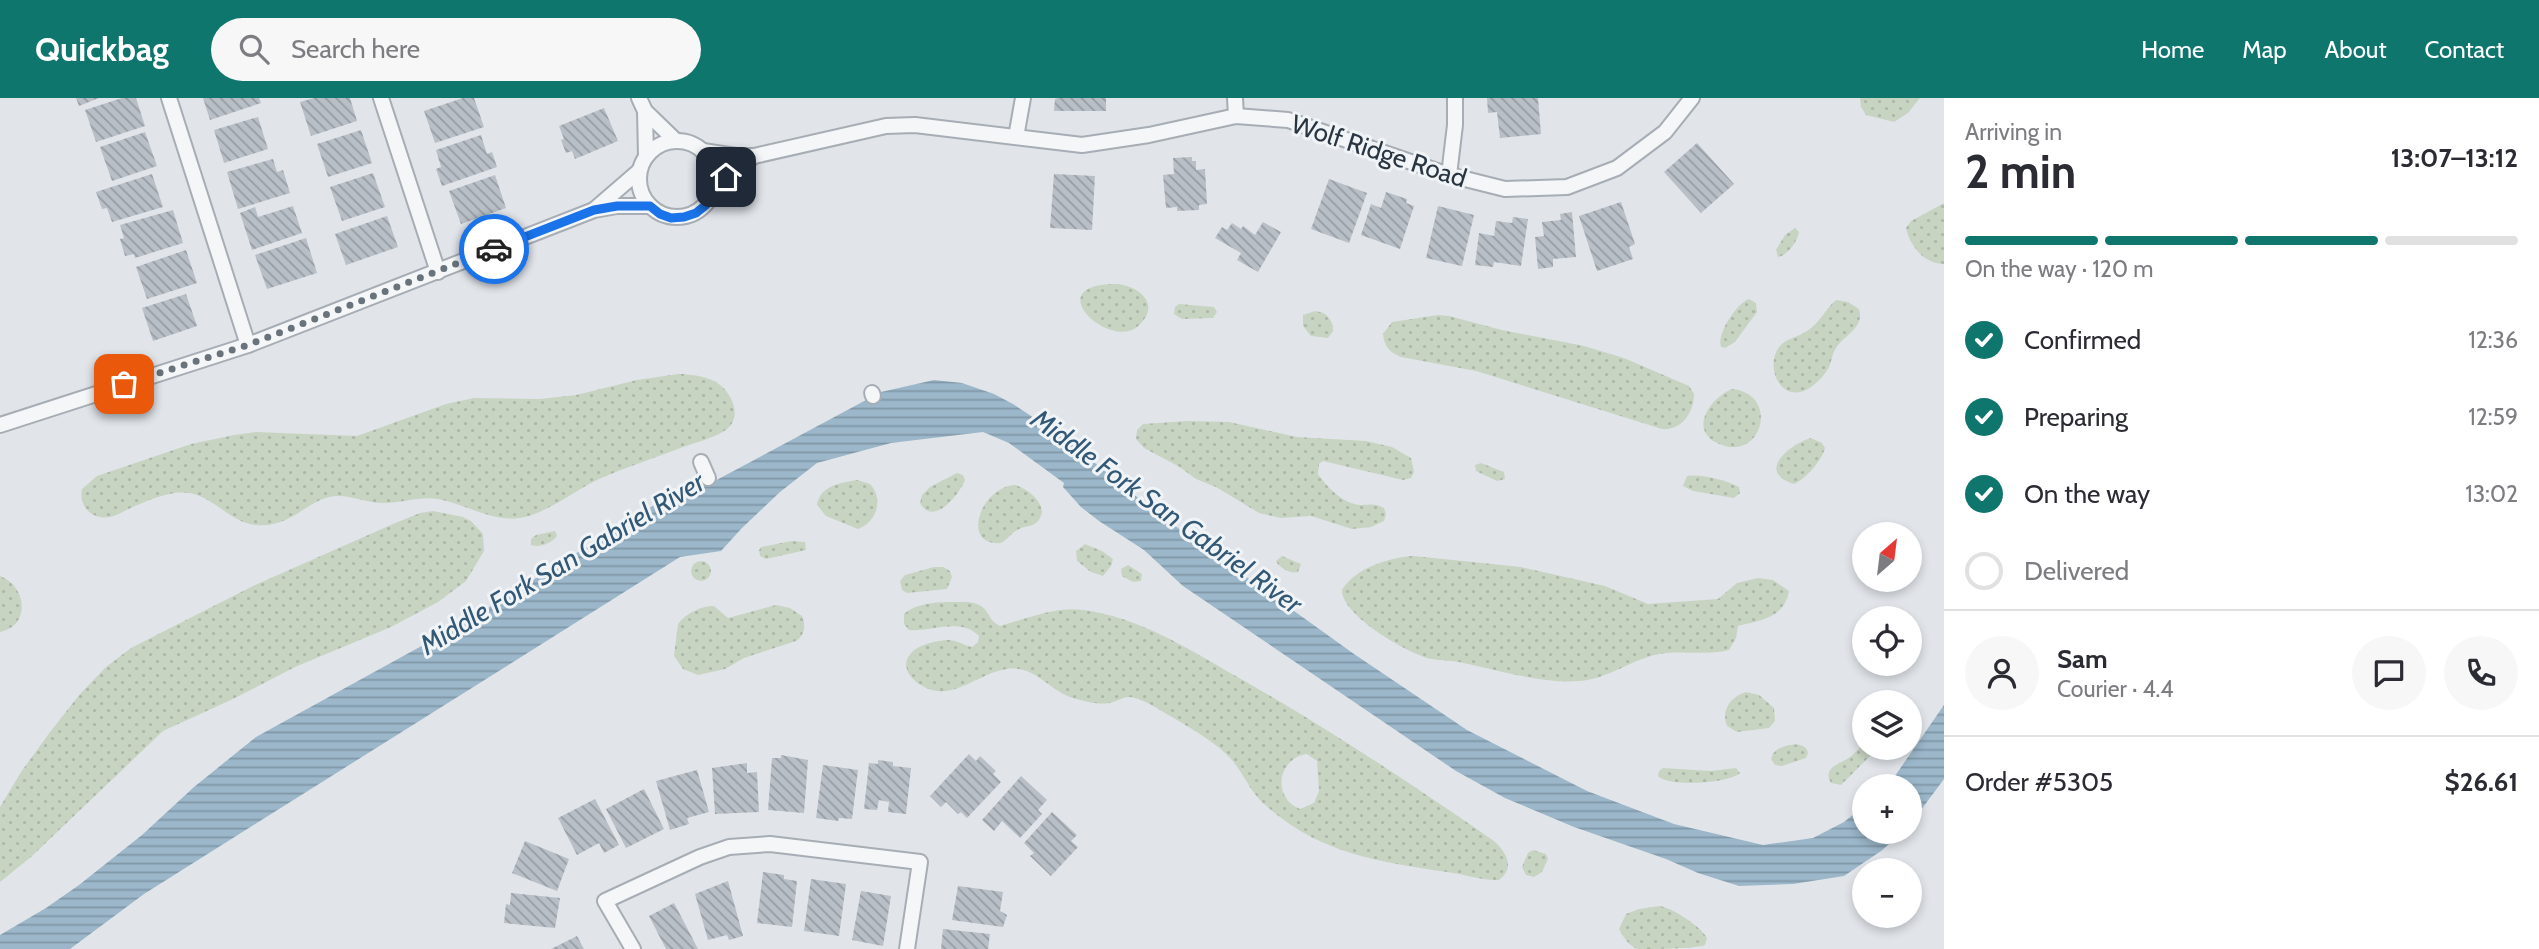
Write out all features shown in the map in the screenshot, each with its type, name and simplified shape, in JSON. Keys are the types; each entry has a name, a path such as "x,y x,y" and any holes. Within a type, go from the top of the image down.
{"street":[{"path":"169,98 248,345"},
{"path":"381,98 438,272"},
{"path":"1016,137 1023,98"},
{"path":"1235,98 1236,116"},
{"path":"1449,175 1455,98"},
{"name":"Wolf Ridge Road","path":"715,186 754,156 886,126 915,125 1082,145 1149,135 1236,116 1288,120 1449,175 1505,190 1567,187 1617,168 1665,132 1692,98"},
{"path":"642,105 675,141"},
{"path":"642,105 646,157"},
{"path":"594,210 639,171 646,157 662,144 688,142 703,151 754,156"},
{"path":"639,171 642,196 650,206 671,218 684,217 696,213 706,205 715,186 715,168 703,151"},
{"path":"0,425 248,345 594,210 617,206 650,206"},
{"path":"701,462 708,478"},
{"path":"633,949 605,901 729,846 770,844 920,862 908,949"}],"green space":[{"path":"1860,98 1920,98 1908,113 1894,122 1866,115"},
{"path":"1944,203 1944,264 1931,261 1919,253 1906,228 1911,221"},
{"path":"1795,228 1799,232 1794,244 1789,251 1778,257 1776,250 1785,235"},
{"path":"1119,284 1142,294 1148,306 1144,320 1137,327 1124,332 1110,330 1097,323 1086,313 1081,303 1083,293 1095,286"},
{"path":"1749,299 1756,303 1757,312 1735,342 1725,348 1721,347 1720,341 1729,320 1739,306"},
{"path":"1836,300 1848,302 1859,309 1859,321 1836,348 1828,369 1813,386 1801,392 1791,392 1782,387 1776,379 1774,357 1785,342 1812,328"},
{"path":"1179,304 1214,307 1217,312 1213,318 1182,319 1174,314 1175,307"},
{"path":"1315,311 1326,315 1330,320 1333,331 1328,338 1311,336 1303,326 1303,315"},
{"path":"1438,315 1584,346 1624,358 1689,386 1694,394 1692,407 1681,424 1662,429 1476,371 1401,357 1390,351 1386,345 1383,334 1392,322"},
{"path":"678,374 710,379 725,390 735,410 732,423 727,429 599,479 529,516 498,517 431,498 384,503 338,496 318,501 280,522 255,525 238,519 198,495 189,493 160,496 109,517 92,514 82,501 82,489 97,476 191,444 256,432 357,436 446,404 474,398 540,399 576,395 637,380"},
{"path":"1732,389 1748,394 1757,403 1761,415 1760,427 1754,438 1744,445 1731,447 1715,442 1707,436 1704,421 1711,405"},
{"path":"1229,422 1297,437 1366,441 1392,447 1411,458 1414,472 1411,478 1403,480 1323,461 1319,464 1318,474 1331,490 1348,502 1384,508 1384,521 1371,527 1352,529 1311,516 1281,518 1259,513 1216,487 1196,479 1144,448 1136,439 1137,430 1143,424"},
{"path":"1811,438 1822,443 1825,448 1817,463 1794,484 1783,479 1777,473 1780,459 1794,446"},
{"path":"1481,463 1504,472 1505,479 1497,481 1476,471 1475,465"},
{"path":"957,473 963,475 965,480 952,500 938,510 925,510 920,503 922,495 930,487"},
{"path":"1687,476 1727,482 1739,487 1740,493 1734,498 1693,491 1683,486"},
{"path":"857,480 870,484 877,496 874,516 858,529 826,516 817,505 826,490 837,484"},
{"path":"1015,485 1037,500 1041,505 1041,517 1036,523 1017,530 1001,543 988,542 981,536 978,527 984,505 992,495"},
{"path":"433,511 463,517 471,521 483,534 484,551 466,581 438,602 391,627 295,667 163,731 31,857 0,882 0,807 50,732 106,667 131,648 253,586 393,524 420,513"},
{"path":"555,531 557,536 549,543 531,545 531,539 536,535"},
{"path":"792,541 805,542 806,550 766,559 760,556 761,547"},
{"path":"1085,544 1113,559 1103,576 1091,572 1077,561 1076,551"},
{"path":"1282,556 1301,564 1298,572 1280,566 1276,561"},
{"path":"1414,556 1521,567 1605,586 1648,604 1718,599 1737,583 1758,578 1773,580 1789,591 1782,607 1776,613 1738,626 1736,638 1729,650 1660,654 1590,679 1551,680 1421,656 1392,642 1352,611 1342,590 1348,582 1364,570 1384,561"},
{"path":"701,561 708,564 711,571 708,578 701,581 694,578 691,571 694,564"},
{"path":"1128,565 1142,574 1141,581 1133,582 1122,576 1121,569"},
{"path":"943,567 950,571 952,577 947,589 907,593 902,590 900,581 905,575"},
{"path":"0,576 16,588 22,606 17,622 0,632"},
{"path":"968,602 985,609 1000,626 1041,614 1073,609 1123,619 1162,635 1301,714 1462,819 1498,845 1507,860 1507,870 1499,880 1396,864 1349,852 1305,834 1263,803 1232,760 1212,742 1157,708 1134,698 1126,697 1104,703 1082,700 1064,695 1034,675 1017,669 998,671 951,690 932,690 920,685 910,676 906,664 915,649 946,640 972,647 978,642 979,636 971,630 955,626 909,630 904,624 904,614 926,604","holes":["1307,754 1317,761 1319,791 1314,803 1300,809 1285,796 1282,787 1284,770 1297,757"]},
{"path":"776,605 790,608 802,616 804,630 796,641 744,658 725,669 698,675 683,669 674,656 678,624 694,611 714,606 728,618"},
{"path":"1746,692 1759,695 1774,708 1775,721 1769,728 1737,732 1727,726 1725,715 1728,705 1735,697"},
{"path":"1789,745 1803,746 1808,753 1806,758 1782,766 1775,765 1771,759 1774,753"},
{"path":"1852,755 1852,760 1866,760 1841,785 1831,783 1829,774 1832,768"},
{"path":"1663,768 1711,771 1736,768 1740,773 1723,780 1685,783 1658,776"},
{"path":"1533,850 1546,854 1548,859 1542,872 1534,877 1526,875 1522,867 1528,853"},
{"path":"1660,906 1679,914 1699,928 1707,938 1705,945 1638,949 1630,944 1619,929 1626,914"}],"water":[{"name":"Middle Fork San Gabriel River","path":"934,380 962,383 1013,404 1064,438 1153,510 1354,654 1467,730 1587,791 1674,824 1763,845 1813,838 1852,816 1852,844 1889,844 1871,858 1852,858 1852,871 1844,876 1793,884 1739,886 1574,827 1505,798 1456,771 1183,586 1144,550 1081,507 1063,487 1064,483 1009,443 983,432 891,443 817,463 780,492 721,551 680,557 144,894 70,949 0,949 0,935 79,885 256,737 467,621 659,502 711,483 881,392"},
{"path":"1944,705 1944,779 1922,809 1922,774 1896,774 1906,760 1922,760 1922,737"}],"building":[{"path":"76,98 99,98 79,106"},
{"path":"122,98 136,98 145,126 96,142 85,110"},
{"path":"203,98 259,98 261,103 210,120"},
{"path":"314,98 350,98 357,121 311,136 300,102"},
{"path":"463,98 474,98 484,127 435,143 424,111"},
{"path":"1106,98 1106,111 1054,111 1055,99"},
{"path":"1487,98 1538,98 1541,134 1500,138 1497,112 1488,113"},
{"path":"604,108 618,141 575,159 572,151 566,153 559,126"},
{"path":"258,117 268,149 224,163 214,130"},
{"path":"361,130 372,163 328,177 317,144"},
{"path":"145,132 157,166 112,181 100,147"},
{"path":"481,135 487,154 492,152 497,167 442,186 436,169 441,167 436,150"},
{"path":"1697,143 1734,184 1701,213 1664,172"},
{"path":"1192,157 1192,161 1196,161 1196,170 1205,169 1207,204 1199,205 1199,210 1177,211 1177,207 1166,208 1163,175 1174,174 1173,158"},
{"path":"273,159 277,172 283,170 290,193 238,209 227,172"},
{"path":"373,173 385,207 342,221 330,187"},
{"path":"152,174 163,207 112,222 107,208 102,209 96,192"},
{"path":"1054,174 1095,176 1092,230 1050,228"},
{"path":"495,175 506,208 461,224 449,191"},
{"path":"1329,179 1367,193 1349,243 1311,229"},
{"path":"1386,192 1407,199 1406,203 1414,206 1400,249 1361,235 1371,204 1381,208"},
{"path":"1621,202 1635,244 1629,247 1633,259 1597,271 1579,216"},
{"path":"293,206 302,233 252,250 240,213 255,207 258,217"},
{"path":"1438,206 1474,215 1462,266 1426,258"},
{"path":"173,210 183,243 135,258 134,254 125,256 120,239 124,238 120,225"},
{"path":"1572,212 1576,257 1553,259 1553,267 1538,269 1535,237 1544,236 1542,222 1561,220 1560,214"},
{"path":"387,216 398,247 346,265 335,234"},
{"path":"1513,217 1528,219 1521,266 1494,262 1493,267 1475,265 1479,233 1494,236 1496,221 1512,223"},
{"path":"1263,222 1281,232 1258,272 1237,260 1241,253 1215,238 1222,227 1227,230 1232,223 1241,229 1243,226 1255,235"},
{"path":"306,238 317,273 267,289 255,255"},
{"path":"186,250 197,283 147,299 136,267"},
{"path":"186,294 197,326 153,341 142,308"},
{"path":"969,754 976,761 980,756 996,771 993,774 1001,782 967,818 961,812 958,814 946,802 941,807 930,796"},
{"path":"781,755 808,760 804,813 768,810 772,758 781,758"},
{"path":"878,760 893,762 893,766 911,768 906,814 888,812 889,802 879,800 877,810 864,809 869,763 878,764"},
{"path":"747,763 747,773 757,772 759,812 715,814 712,768"},
{"path":"823,765 858,770 852,819 839,818 838,821 816,818"},
{"path":"697,770 709,812 687,818 689,824 670,830 656,781"},
{"path":"1021,776 1047,800 1038,810 1042,814 1020,838 1002,821 994,831 982,820"},
{"path":"644,789 664,829 626,848 606,809"},
{"path":"595,799 619,845 604,853 599,843 577,855 558,818"},
{"path":"1052,812 1077,835 1071,841 1078,847 1051,876 1030,856 1034,853 1024,843"},
{"path":"525,841 569,859 557,891 512,873"},
{"path":"763,872 784,875 784,879 797,881 792,927 757,923"},
{"path":"811,879 846,884 839,936 804,931"},
{"path":"728,881 743,936 729,940 727,935 708,940 695,894"},
{"path":"958,886 1003,892 1000,911 1007,915 1003,927 952,920"},
{"path":"861,891 891,896 883,946 852,940"},
{"path":"511,893 560,898 555,928 504,923 506,904 510,905"},
{"path":"674,903 698,949 666,949 649,916"},
{"path":"943,929 990,934 988,949 941,949"},
{"path":"577,936 584,949 551,949"}],"way so far":[{"path":"124,384 248,345 494,249"}],"route":[{"path":"494,249 594,210 617,206 650,206 671,218 684,217 696,213 706,205 715,186 726,177"}]}
